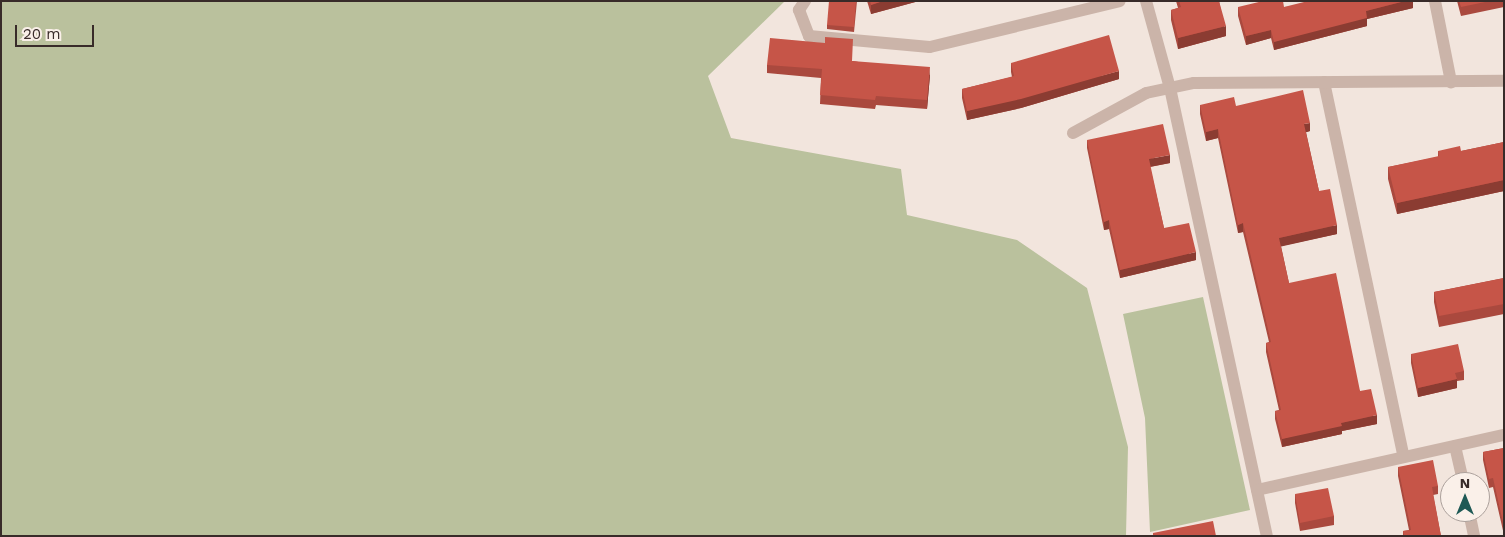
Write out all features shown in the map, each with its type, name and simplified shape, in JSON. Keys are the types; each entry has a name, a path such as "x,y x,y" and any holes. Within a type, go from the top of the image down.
{"street":[{"path":"805,1 799,10 809,36 930,47 1120,1"},
{"path":"1146,1 1170,88 1267,536"},
{"path":"1435,1 1451,82"},
{"path":"1073,133 1146,93 1194,83 1504,81"},
{"path":"1324,82 1404,457"},
{"path":"1257,490 1504,435"},
{"path":"1455,446 1460,472"},
{"path":"1471,522 1474,536"}],"green space":[{"path":"1,1 785,1 708,76 731,138 901,169 907,215 1017,240 1087,288 1128,447 1126,536 1,536"},
{"path":"1203,297 1250,510 1150,532 1145,418 1123,314"}],"building":[{"path":"829,1 856,1 854,27 827,25"},
{"path":"870,1 883,1 871,5"},
{"path":"1179,1 1219,1 1226,26 1178,38 1171,10 1181,7"},
{"path":"1263,1 1283,1 1284,7 1308,1 1405,1 1366,11 1367,18 1274,42 1271,30 1246,36 1238,7"},
{"path":"1459,1 1490,1 1461,7"},
{"path":"1109,35 1119,71 1021,99 967,111 962,89 1014,76 1011,63"},
{"path":"825,37 853,39 852,61 930,67 927,100 876,96 875,100 820,95 822,69 767,65 770,38 825,43"},
{"path":"1303,90 1310,123 1304,124 1319,191 1330,189 1337,225 1279,238 1289,283 1336,273 1360,391 1371,389 1377,415 1341,423 1342,426 1282,439 1275,411 1281,410 1266,343 1271,342 1243,223 1238,225 1218,129 1206,132 1200,105 1234,97 1236,106"},
{"path":"1163,124 1170,155 1149,159 1164,228 1189,223 1196,252 1120,270 1109,220 1104,222 1087,140"},
{"path":"1504,142 1504,180 1397,203 1388,167 1439,156 1438,151 1460,146 1461,151"},
{"path":"1504,278 1504,304 1439,316 1434,292"},
{"path":"1458,344 1464,371 1455,373 1457,379 1418,388 1411,354"},
{"path":"1504,448 1504,527 1493,478 1490,479 1490,472 1487,472 1483,452"},
{"path":"1433,460 1438,486 1432,487 1441,536 1404,536 1403,531 1411,530 1398,467"},
{"path":"1328,488 1334,516 1300,523 1295,494"},
{"path":"1213,521 1216,536 1153,536 1153,533"}]}
